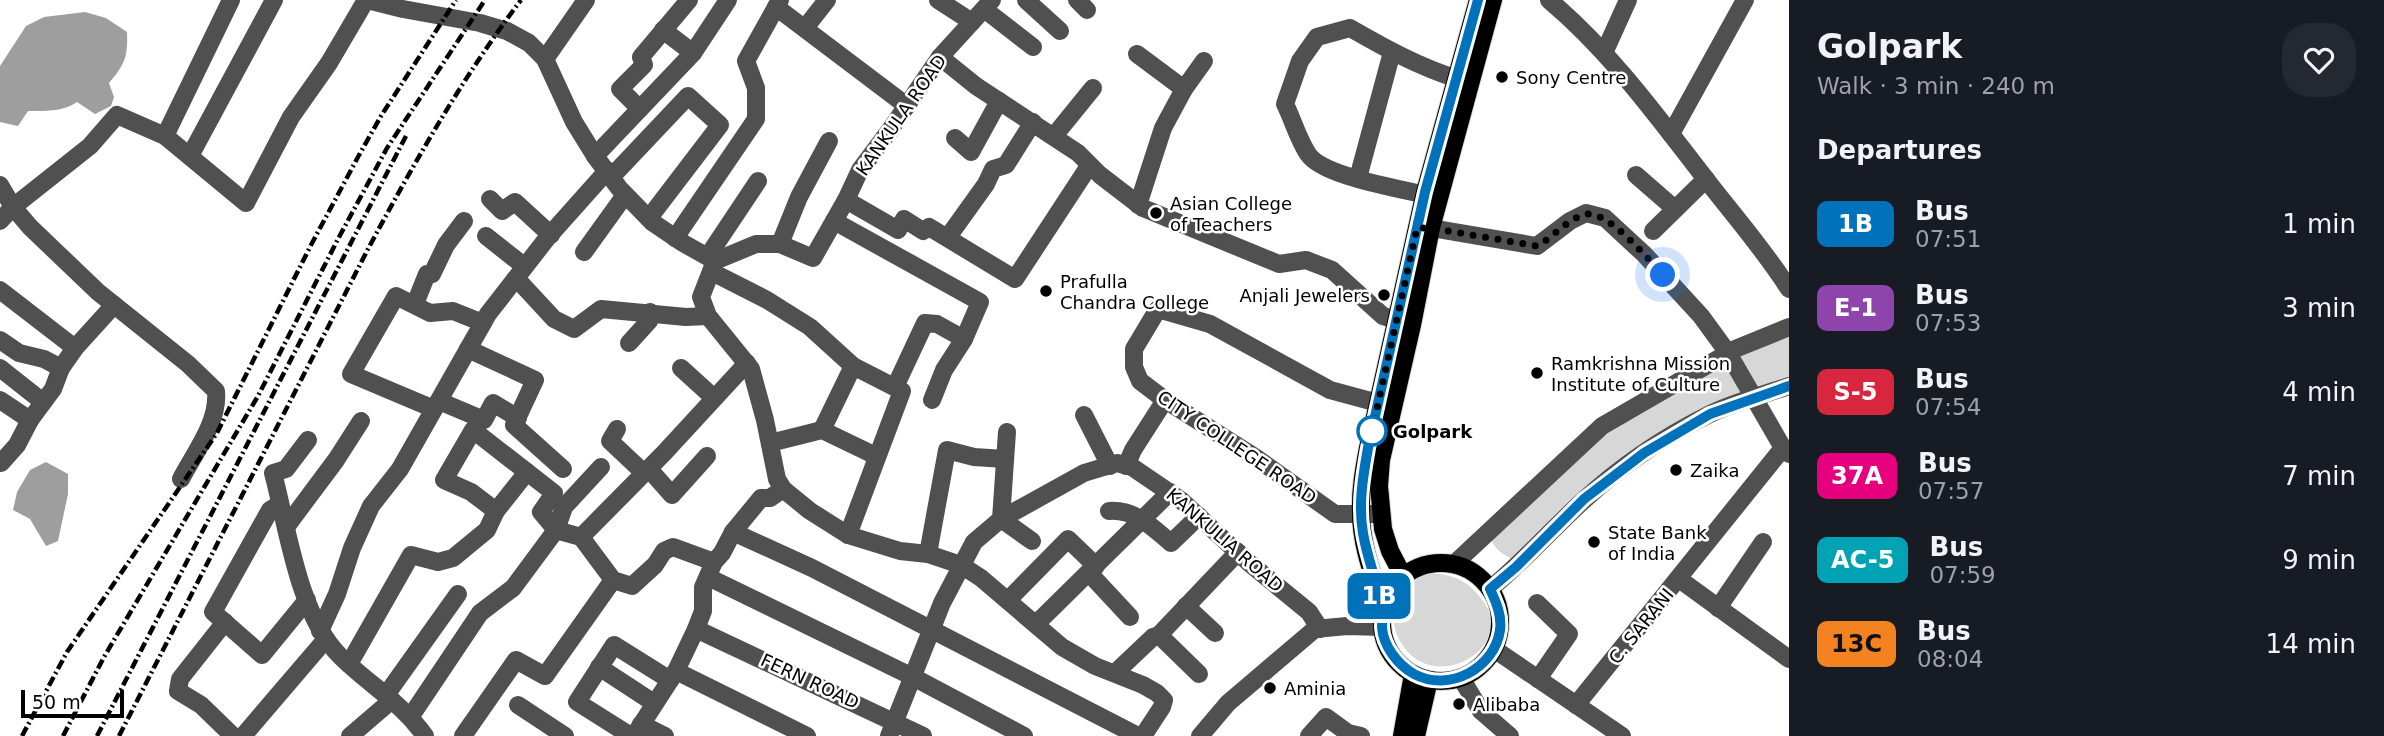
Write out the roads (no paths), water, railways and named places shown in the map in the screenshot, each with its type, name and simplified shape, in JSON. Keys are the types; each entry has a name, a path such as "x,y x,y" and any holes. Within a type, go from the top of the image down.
{"main road":[{"path":"1403,576 1390,551 1380,514 1381,460 1412,325 1424,228 1425,195 1478,0"},
{"path":"1383,608 1390,591 1403,576 1427,564 1454,564 1475,573 1490,589 1499,608 1500,629 1494,649 1480,667 1461,678 1445,681 1421,677 1391,653 1382,627 1383,608 1367,552 1360,514 1362,482 1397,320 1493,0"},
{"path":"1402,736 1421,677"},
{"path":"1416,736 1421,677"}],"street":[{"path":"165,136 231,0"},
{"path":"190,156 274,0"},
{"path":"0,221 13,206 90,146 117,115 165,136 246,203 291,117 329,63 367,0 433,7 459,18 507,31 529,43 545,60 574,122 595,156 625,195 649,218 711,263 810,327 853,366 902,391 848,535"},
{"path":"545,60 586,0"},
{"path":"640,109 621,89 644,65 641,57 689,0"},
{"path":"595,156 693,53 728,0"},
{"path":"805,28 827,0"},
{"path":"939,0 982,10 1032,47"},
{"path":"1026,0 1060,31"},
{"path":"1549,0 1604,52 1769,258 1789,289"},
{"path":"1604,52 1628,0"},
{"path":"1671,134 1745,0"},
{"path":"675,238 756,119 756,88 746,61 778,3 805,28 907,106"},
{"name":"KANKULA ROAD","path":"780,244 813,258 860,170 940,58 982,10"},
{"path":"1425,195 1321,167 1308,156 1285,104 1300,61 1317,37 1350,28 1392,52 1437,73 1458,79"},
{"path":"663,30 693,53"},
{"path":"1359,178 1392,52"},
{"path":"1137,54 1184,89"},
{"path":"940,58 1078,153 1089,166 1139,205 1279,264 1307,260 1332,270 1382,316 1397,320"},
{"path":"1139,205 1163,128 1184,89 1204,61"},
{"path":"1054,136 1093,88"},
{"path":"243,736 323,635 352,548 371,506 400,469 483,323 520,272 606,172 617,171 688,96 720,125 649,218"},
{"path":"955,138 971,152 999,101"},
{"path":"948,237 986,184 993,169 1006,165 1033,122"},
{"path":"711,263 756,244 780,244 799,197 829,141"},
{"path":"846,200 898,230 904,219 923,232 929,227 1015,279 1089,166"},
{"path":"1636,175 1675,209"},
{"path":"1653,231 1706,179"},
{"path":"733,532 812,568 1141,736 1162,707 1164,700 1157,693 1062,647 1008,600 961,565 928,554 900,551 848,535 810,511 783,489 777,479 751,369 708,316 702,297 711,263 758,181"},
{"path":"0,186 30,227 114,304 188,364 216,391 217,399 211,423 181,479"},
{"path":"584,253 625,195"},
{"path":"490,200 502,211 515,202 551,235"},
{"path":"1424,228 1537,246 1570,221 1586,213 1605,218 1644,254 1701,316 1728,353 1786,451"},
{"path":"415,304 428,274 432,274 446,245 464,221"},
{"path":"834,221 980,302 964,339 944,370 932,400"},
{"path":"486,236 520,272 554,320 574,329 600,309 685,317 708,316"},
{"path":"0,290 75,348"},
{"path":"483,323 453,311 430,313 396,296 351,374 484,420 494,403 518,418"},
{"path":"0,463 17,445 30,420 53,389 61,368 75,348 114,304"},
{"name":"CITY COLLEGE ROAD","path":"1378,403 1330,390 1210,324 1158,309 1134,349 1134,367 1140,381 1165,400 1255,457 1335,514 1380,514"},
{"path":"629,343 649,321 650,312"},
{"path":"895,387 925,323 937,324 964,339"},
{"path":"1454,564 1602,426 1728,353 1789,327"},
{"path":"0,340 19,353 44,359 61,368"},
{"path":"468,349 536,380 514,425 563,469"},
{"path":"581,537 647,471 747,363"},
{"path":"822,430 853,366"},
{"path":"0,368 43,402"},
{"path":"681,368 714,398"},
{"path":"1490,589 1584,499 1628,464 1710,414 1789,386"},
{"path":"0,400 30,420"},
{"path":"892,729 932,629 974,542 1001,519 1083,472 1118,466 1133,450 1165,400"},
{"path":"1084,415 1118,466"},
{"path":"286,527 336,460 361,421"},
{"path":"618,429 610,441 672,495 707,456"},
{"path":"496,511 471,492 444,480 473,430 554,493 541,512 556,530 581,537 613,580 632,586 655,565 664,551 673,547 711,570 1024,736"},
{"path":"770,443 822,430 876,456"},
{"path":"1001,519 1007,432"},
{"path":"308,440 286,468 273,473 294,561 307,600 316,624 338,655 389,697 415,729 480,614 513,588 556,530 564,507 601,467"},
{"path":"928,554 947,450 974,457 1005,459"},
{"name":"C. SARANI","path":"1576,705 1786,451"},
{"name":"KANKULIA ROAD","path":"1118,466 1132,467 1170,492 1309,612 1320,629"},
{"path":"349,664 411,555 438,562 453,558 487,530 496,511 527,472"},
{"path":"635,732 673,676 703,611 703,587 733,532 761,498 769,498 783,489"},
{"path":"1036,624 1170,492"},
{"path":"280,503 270,510 213,612 262,655 307,600"},
{"path":"1109,511 1121,510 1142,519 1171,543 1199,516"},
{"path":"1001,519 1032,541"},
{"path":"1008,600 1068,539 1130,617"},
{"path":"1718,608 1763,542"},
{"path":"1115,673 1153,637 1159,635 1238,552"},
{"path":"1679,579 1789,659"},
{"path":"463,736 516,660 545,677 613,580"},
{"path":"350,736 389,697 458,594"},
{"path":"1537,603 1569,634 1538,679"},
{"path":"1186,606 1216,633"},
{"path":"225,622 180,679 178,691 201,705 233,736"},
{"path":"1200,736 1228,703 1315,629 1382,627"},
{"name":"FERN ROAD","path":"696,629 892,729 923,736"},
{"path":"1159,635 1199,674"},
{"path":"665,736 635,732 577,702 614,645 673,676 807,736"},
{"path":"1494,649 1622,736"},
{"path":"599,667 654,703"},
{"path":"1461,678 1481,711 1510,736"},
{"path":"518,705 565,736"},
{"path":"1310,736 1326,717 1348,733 1361,736"}],"railway":[{"path":"22,736 67,652 217,433 358,157 381,116 456,0"},
{"path":"63,736 104,657 258,396 387,148 485,0"},
{"path":"119,736 385,217 459,90 521,0"},
{"path":"97,736 406,136"}],"place":[{"name":"Sony Centre","path":"1502,77"},
{"name":"Asian College of Teachers","path":"1156,213"},
{"name":"Prafulla Chandra College","path":"1046,291"},
{"name":"Anjali Jewelers","path":"1384,295"},
{"name":"Ramkrishna Mission Institute of Culture","path":"1537,373"},
{"name":"Golpark","path":"1372,431"},
{"name":"Zaika","path":"1676,470"},
{"name":"State Bank of India","path":"1594,542"},
{"name":"Aminia","path":"1270,688"},
{"name":"Alibaba","path":"1459,704"}]}
